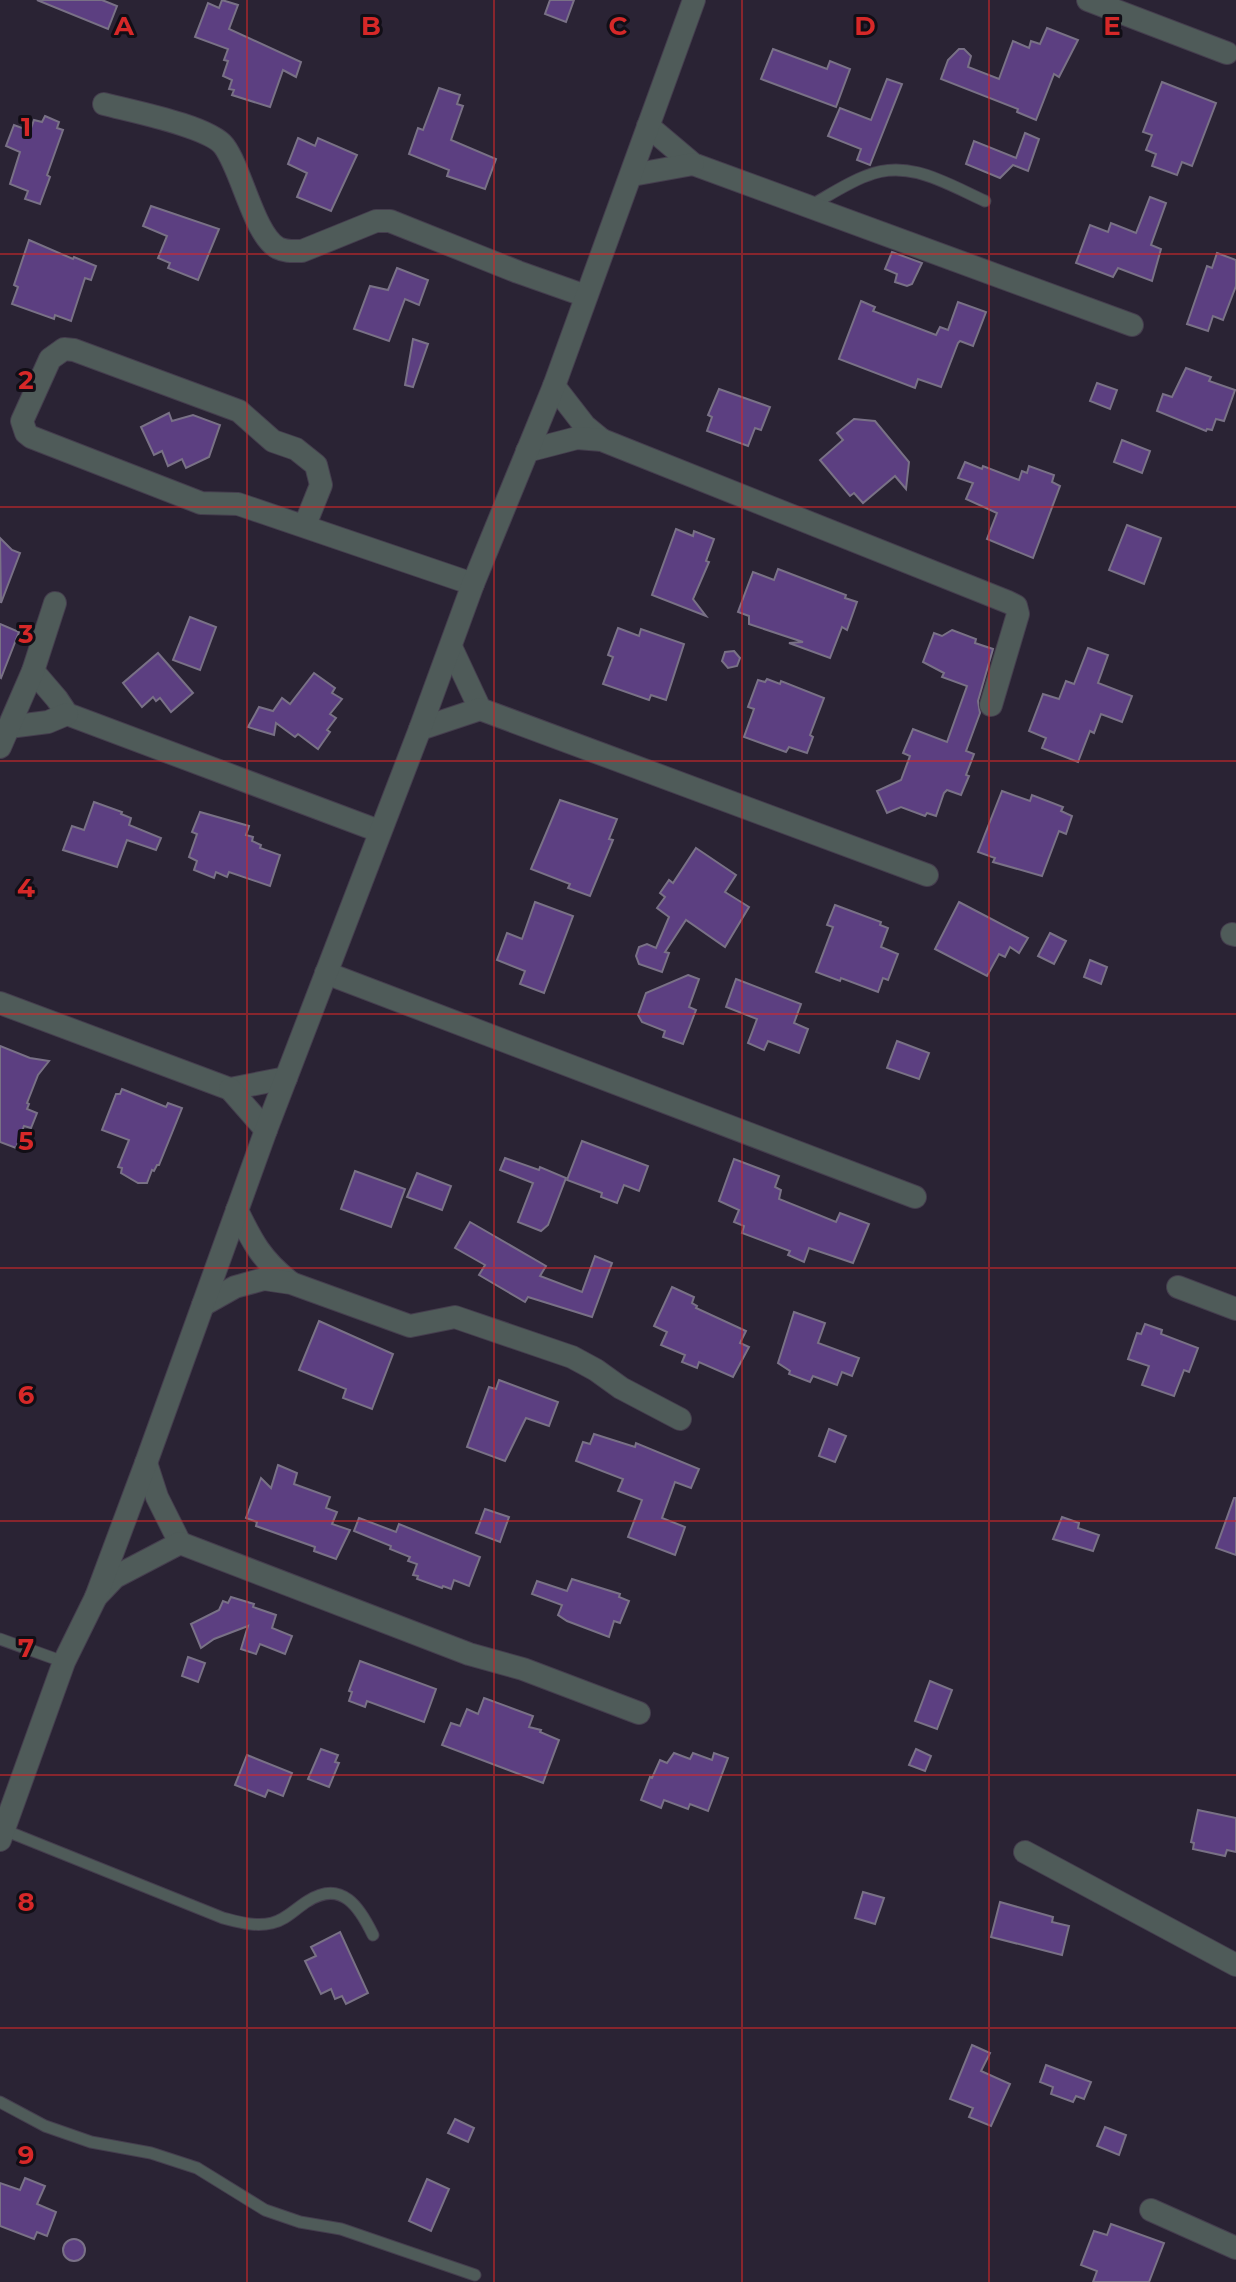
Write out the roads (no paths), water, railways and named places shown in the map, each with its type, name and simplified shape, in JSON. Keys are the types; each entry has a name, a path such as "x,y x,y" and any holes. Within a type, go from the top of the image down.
{"street":[{"path":"2,1835 64,1662 96,1597 266,1130 473,584 554,386 694,0"},
{"path":"1088,0 1227,53"},
{"path":"104,104 214,137 230,157 266,238 278,248 290,252 302,251 376,221 390,221 586,296"},
{"path":"648,126 693,164 1132,325"},
{"path":"632,175 693,164"},
{"path":"305,525 321,485 316,465 296,449 273,441 239,411 74,350 64,349 50,359 22,421 31,437 201,503 238,504 473,584"},
{"path":"554,386 585,426 602,440"},
{"path":"527,451 577,438 602,440 1016,606 1018,614 991,705"},
{"path":"4,737 33,671 55,603"},
{"path":"451,647 480,709"},
{"path":"33,671 67,714 379,831"},
{"path":"420,729 480,709 927,875"},
{"path":"4,737 67,714"},
{"path":"326,973 915,1197"},
{"path":"0,1003 230,1089 266,1130"},
{"path":"230,1089 286,1078"},
{"path":"237,1210 252,1243 268,1264 291,1283"},
{"path":"203,1305 235,1287 264,1279 291,1283 410,1326 455,1317 572,1357 621,1388 680,1419"},
{"path":"1178,1287 1236,1309"},
{"path":"146,1463 157,1497 180,1543 469,1654 523,1669 639,1713"},
{"path":"96,1597 115,1577 180,1543"},
{"path":"1025,1852 1236,1965"},
{"path":"1151,2210 1236,2248"}],"lane":[{"path":"810,206 867,175 899,168 923,173 985,201"},
{"path":"0,1639 64,1662"},
{"path":"2,1835 240,1922 272,1923 288,1916 311,1899 326,1894 340,1895 352,1901 362,1913 373,1935"},
{"path":"0,2102 45,2126 91,2142 151,2153 197,2168 265,2210 300,2222 341,2229 475,2275"}]}
